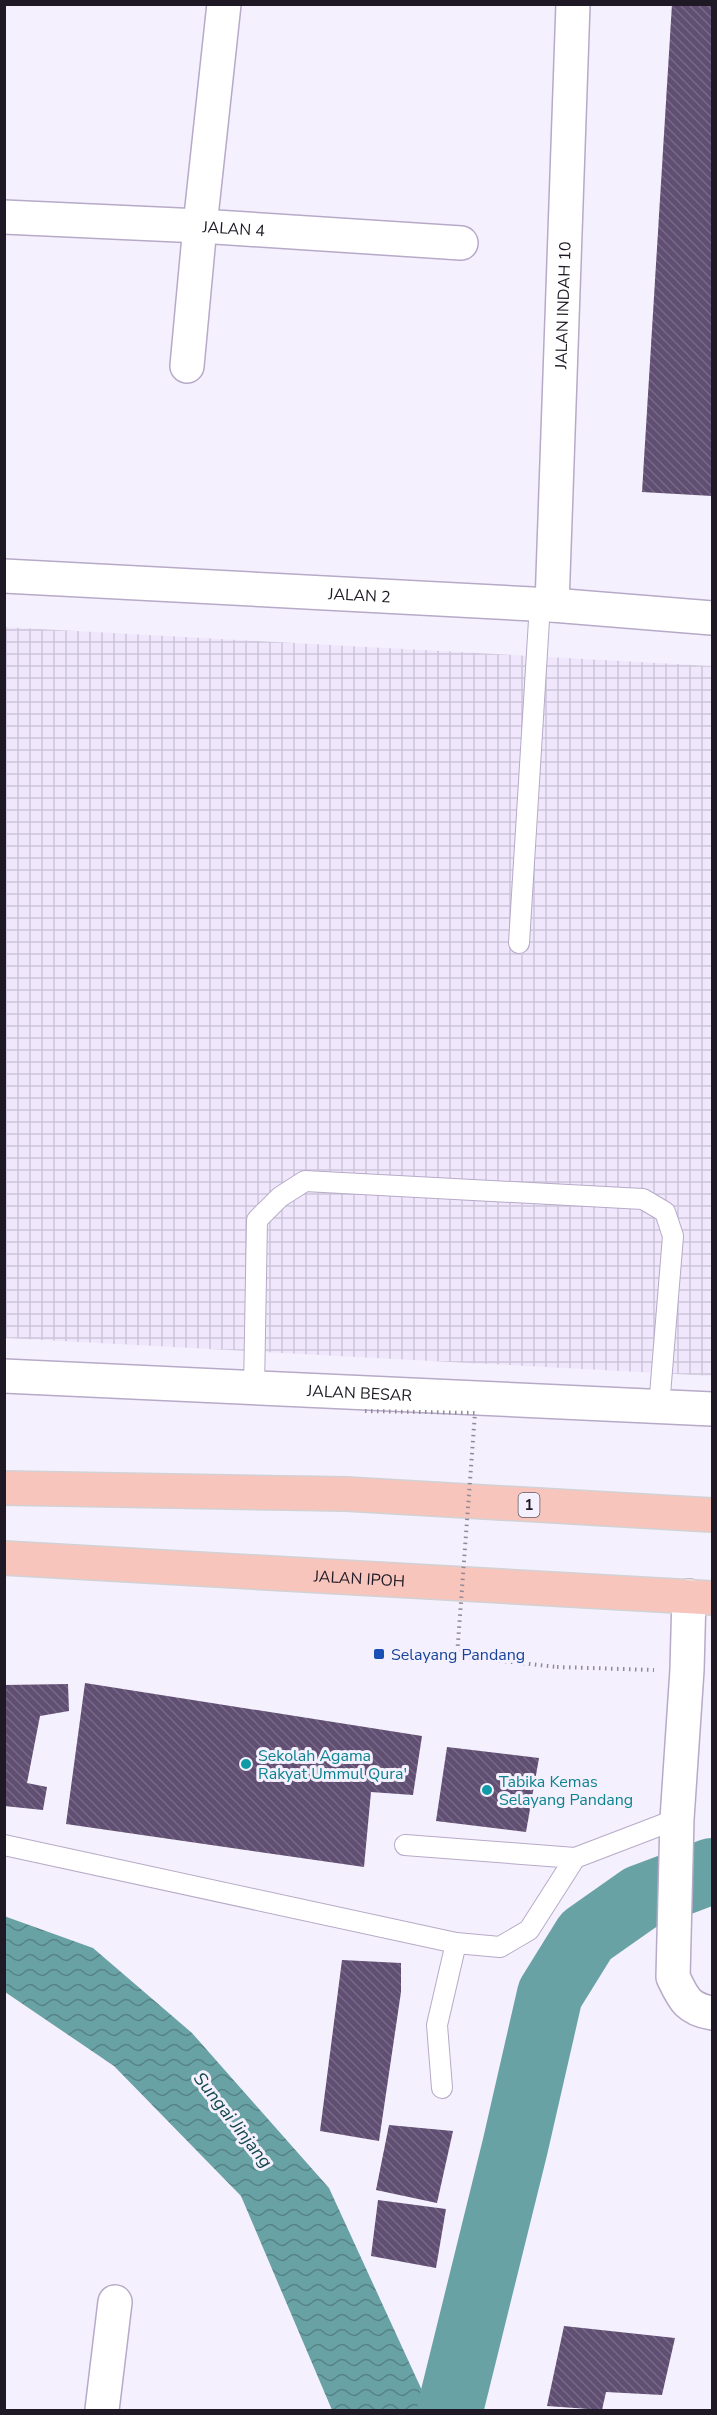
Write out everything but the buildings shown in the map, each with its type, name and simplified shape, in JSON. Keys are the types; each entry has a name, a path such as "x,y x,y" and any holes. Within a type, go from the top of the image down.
{"highway":[{"path":"4,1477 154,1491"},
{"name":"1","path":"4,1488 346,1494 712,1515"},
{"name":"JALAN IPOH","path":"4,1558 701,1597"},
{"path":"4,1573 251,1572"}],"street":[{"path":"187,366 225,4"},
{"name":"JALAN INDAH 10","path":"546,604 573,4"},
{"name":"JALAN 4","path":"4,217 200,226 461,243"},
{"name":"JALAN 2","path":"4,576 546,604 712,618"},
{"name":"JALAN BESAR","path":"4,1376 712,1409"},
{"path":"701,1597 687,1670 677,1831 673,1977 684,2001 704,2012 712,2013"},
{"path":"102,2410 115,2302"}],"lane":[{"path":"519,943 546,604"},
{"path":"254,1389 257,1220 280,1197 305,1181 643,1199 665,1212 673,1236 659,1407"},
{"path":"405,1845 574,1858 677,1831"},
{"path":"4,1845 456,1943 500,1947 529,1930 574,1858"},
{"path":"442,2088 437,2025 456,1943"}],"path":[{"path":"365,1411 475,1413 457,1656 558,1667 687,1670"}],"shaded area":[{"path":"4,627 712,666 712,1376 5,1338"}],"water":[{"name":"Sungai Jinjang","path":"4,1916 93,1948 192,2033 329,2188 431,2410 332,2410 241,2196 114,2066 5,1992"}],"waterway":[{"path":"450,2410 550,1994 586,1936 640,1898 712,1871"}],"place":[{"name":"Selayang Pandang","path":"379,1654"},
{"name":"Sekolah Agama Rakyat Ummul Qura'","path":"246,1764"},
{"name":"Tabika Kemas Selayang Pandang","path":"487,1790"}]}
